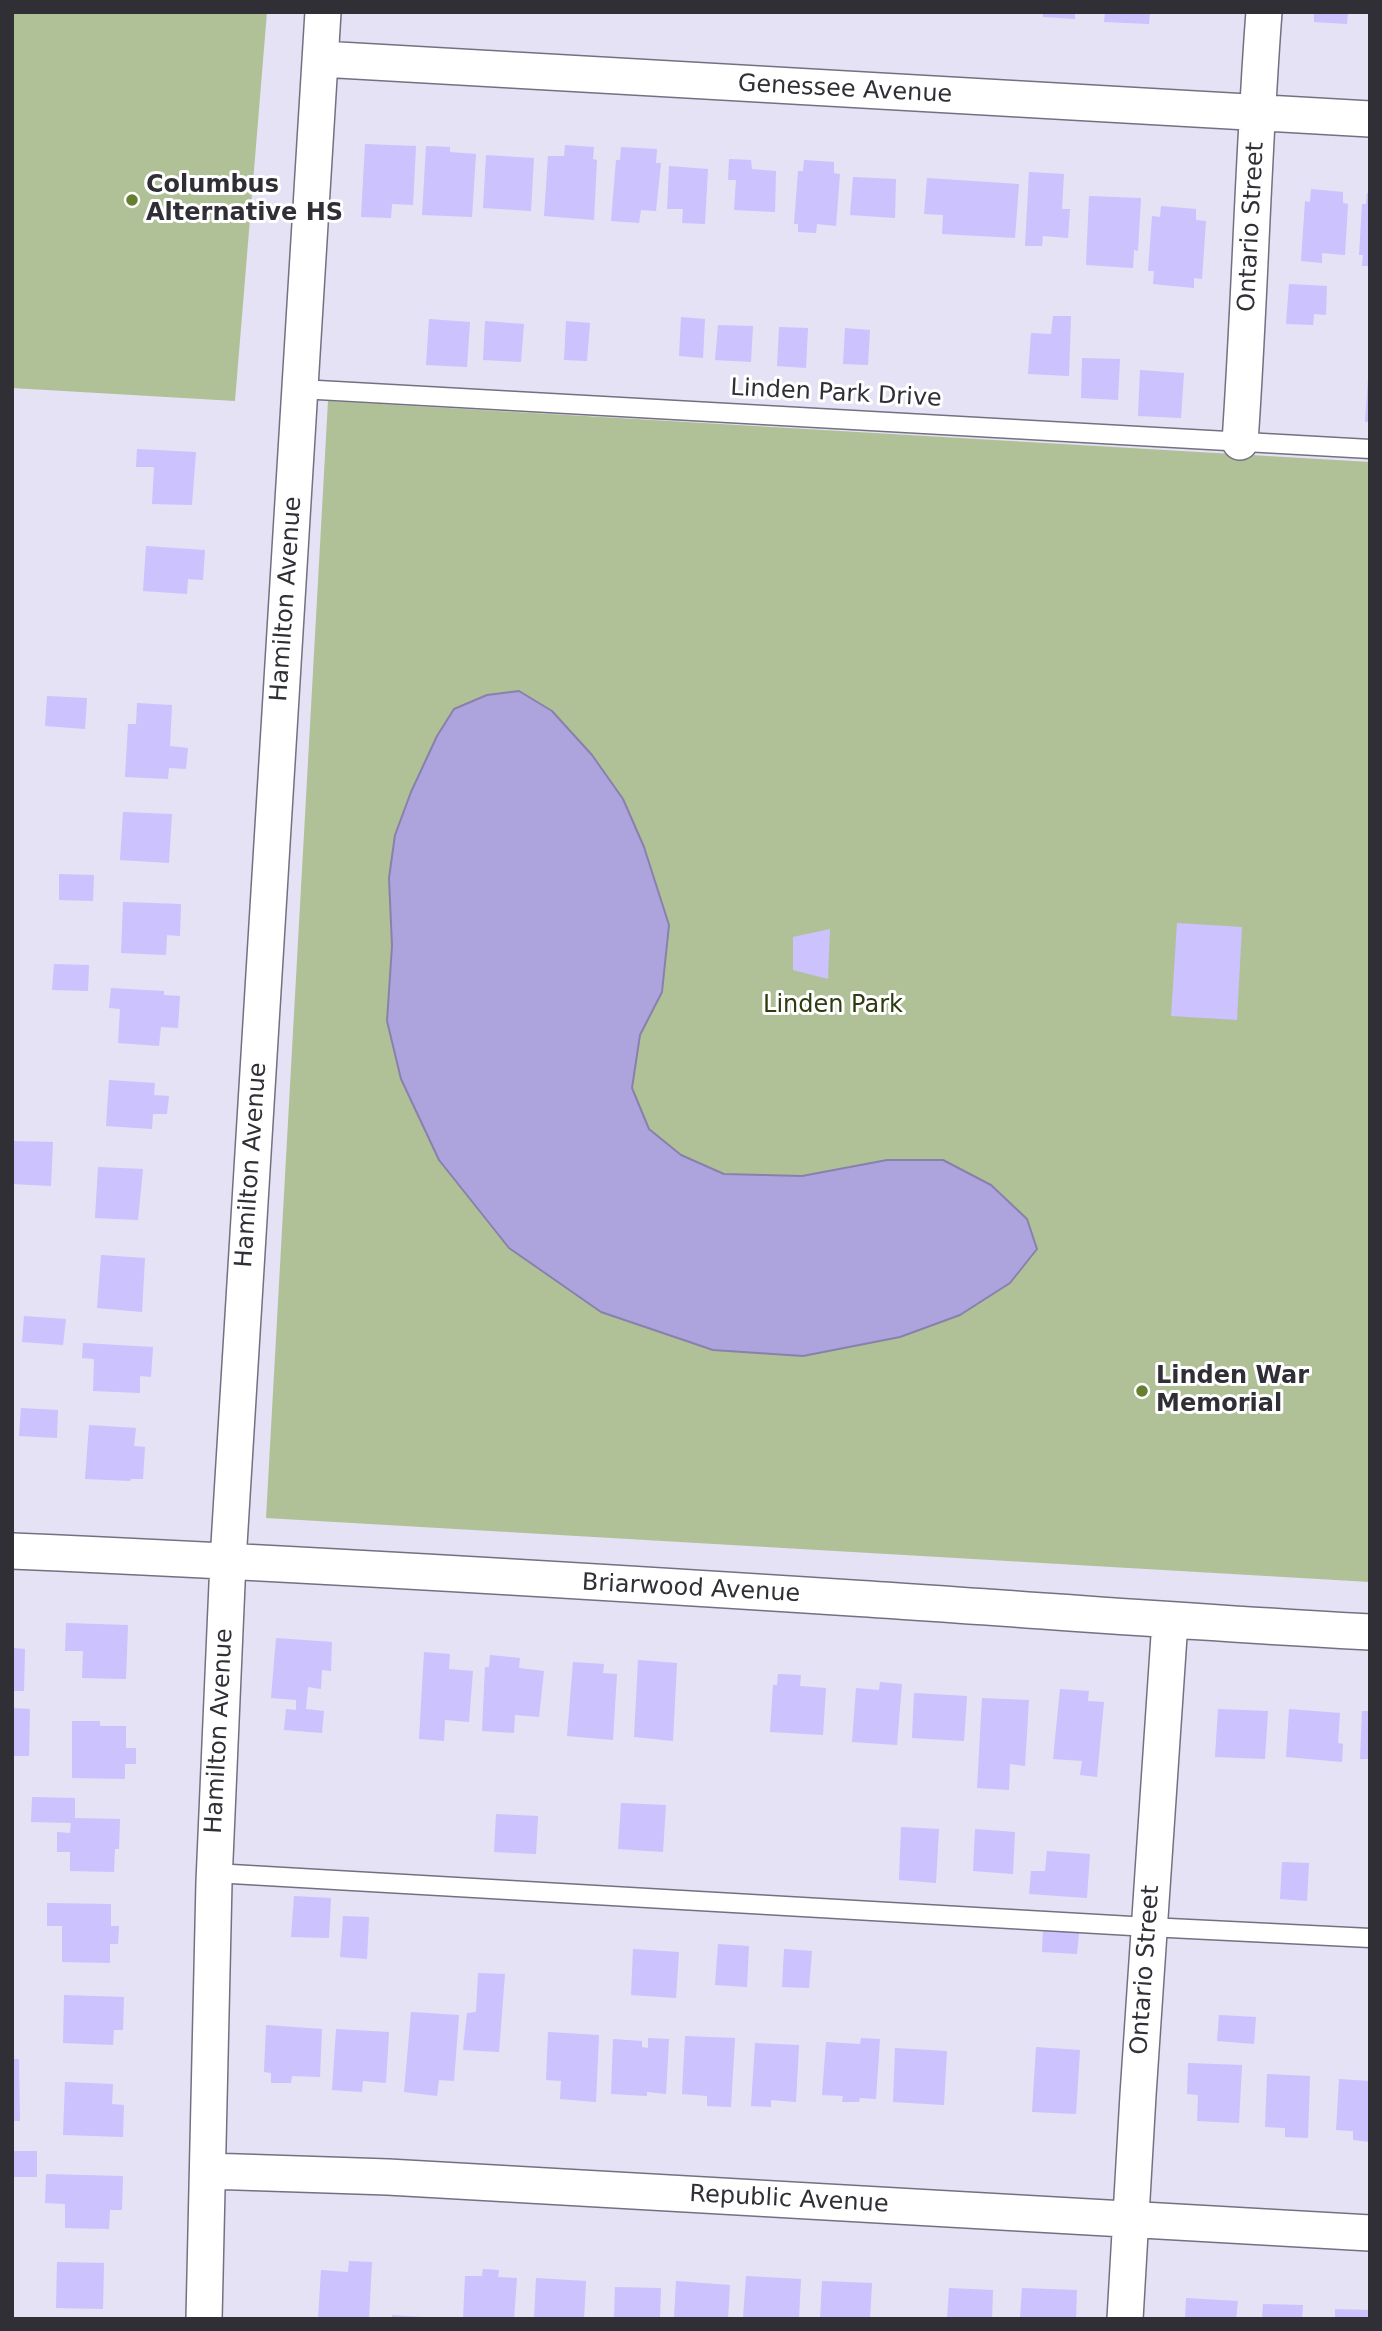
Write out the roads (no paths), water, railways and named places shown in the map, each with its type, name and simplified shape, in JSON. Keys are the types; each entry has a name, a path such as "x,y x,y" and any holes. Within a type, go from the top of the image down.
{"street":[{"name":"Hamilton Avenue","path":"204,2319 214,1873 228,1561 323,12"},
{"name":"Ontario Street","path":"1240,442 1264,12"},
{"name":"Genessee Avenue","path":"321,59 1370,119"},
{"name":"Briarwood Avenue","path":"12,1551 840,1597 1170,1621 1370,1632"},
{"name":"Ontario Street","path":"1125,2319 1170,1621"},
{"name":"Republic Avenue","path":"208,2171 388,2176 1370,2233"}],"lane":[{"name":"Linden Park Drive","path":"300,388 1370,449"},
{"path":"214,1873 1370,1938"}],"place":[{"name":"Columbus Alternative HS","path":"132,200"},
{"name":"Linden War Memorial","path":"1142,1391"}],"park label":[{"name":"Linden Park","path":"833,1006"}]}
